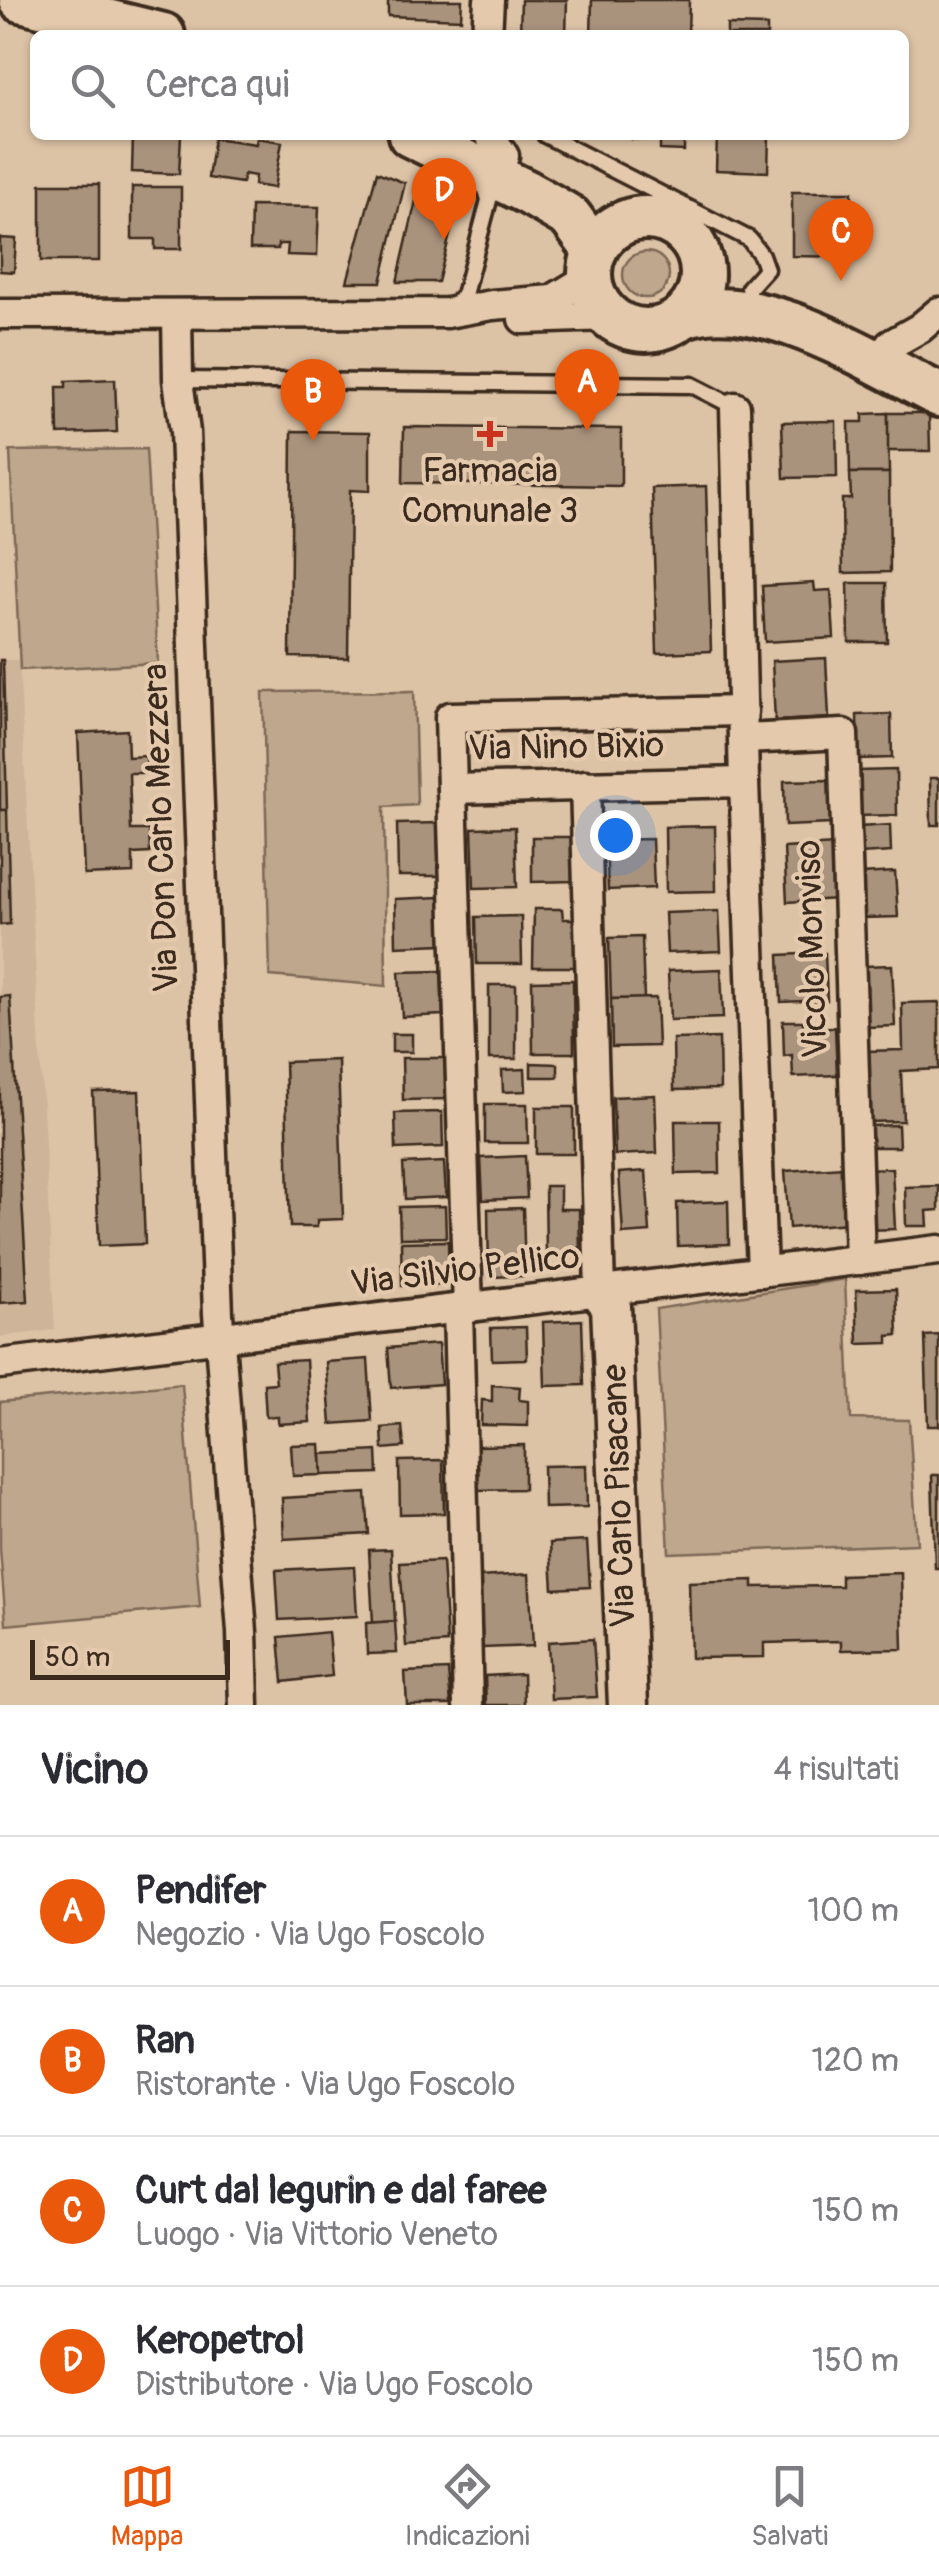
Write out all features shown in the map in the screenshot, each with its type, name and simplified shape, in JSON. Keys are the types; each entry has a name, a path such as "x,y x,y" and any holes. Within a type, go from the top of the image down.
{"main road":[{"path":"21,0 143,30"},
{"path":"436,140 483,149 630,220"},
{"path":"483,149 570,217 593,264 598,303 622,324 654,330 684,316 720,309 784,321 939,394"},
{"path":"593,264 616,227 630,220 649,218 667,222 696,247 702,265 696,301 684,316"},
{"path":"702,265 725,282 800,301 939,370"}],"street":[{"path":"487,30 488,0"},
{"path":"447,313 552,300 593,264"},
{"path":"890,345 939,312"},
{"path":"0,314 447,313 537,320 609,316"},
{"name":"Via Don Carlo Mezzera","path":"177,315 220,1338 244,1705"},
{"path":"735,407 762,1272"},
{"name":"Via Nino Bixio","path":"743,725 450,717 452,788 744,782"},
{"name":"Vicolo Monviso","path":"743,725 843,734 860,1260"},
{"path":"584,785 600,1291"},
{"path":"452,788 468,1705"},
{"name":"Via Silvio Pellico","path":"0,1364 939,1250"},
{"name":"Via Carlo Pisacane","path":"600,1291 612,1306 628,1705"}],"lane":[{"path":"555,140 749,239 762,254 766,269 749,288"},
{"path":"447,313 464,294 489,200 483,149"},
{"path":"178,380 692,385 735,407"}],"shaded area":[{"path":"646,252 662,259 669,275 662,291 646,298 630,291 623,275 630,259"},
{"path":"146,449 158,663 20,670 10,451"},
{"path":"0,660 19,660 55,1330 0,1337"},
{"path":"414,691 417,805 384,807 386,986 270,976 263,692"},
{"path":"845,1279 851,1419 909,1420 917,1544 669,1553 656,1309"},
{"path":"182,1384 200,1607 6,1625 0,1549 0,1402"}],"building":[{"path":"388,0 462,0 461,19 388,16"},
{"path":"521,0 567,0 566,30 520,30"},
{"path":"592,0 689,0 688,30 591,30"},
{"path":"727,25 767,26 767,30 727,30"},
{"path":"133,140 181,140 179,174 132,172"},
{"path":"214,140 282,142 274,188 254,185 255,176 244,174 242,183 208,178"},
{"path":"660,140 684,140 684,151 660,150"},
{"path":"717,140 769,140 768,172 716,170"},
{"path":"377,172 405,183 381,282 347,282"},
{"path":"41,184 99,184 99,261 41,261"},
{"path":"132,187 181,187 181,249 155,249 155,239 132,239"},
{"path":"419,188 458,203 438,282 397,282"},
{"path":"792,192 852,192 851,257 792,256"},
{"path":"251,206 319,207 317,256 287,255 288,244 278,244 278,249 250,249"},
{"path":"0,238 16,239 14,272 0,271"},
{"path":"115,379 117,432 58,434 57,387 66,387 66,381"},
{"path":"888,413 889,473 850,473 849,422 863,422 863,414"},
{"path":"888,413 929,413 930,451 888,451"},
{"path":"836,421 837,477 784,478 782,422"},
{"path":"404,427 621,429 621,486 403,483"},
{"path":"292,431 370,432 370,491 350,490 348,658 290,657"},
{"path":"850,473 889,473 890,572 843,573 842,499 851,499"},
{"path":"706,486 711,651 657,653 652,488"},
{"path":"814,583 815,591 831,590 834,638 765,642 762,586"},
{"path":"848,583 886,583 887,642 849,642"},
{"path":"826,658 829,718 775,721 772,661"},
{"path":"3,660 7,810 0,810"},
{"path":"891,714 892,758 858,759 857,715"},
{"path":"127,730 128,757 146,756 147,773 129,773 131,830 149,830 150,853 133,854 133,873 84,875 78,733"},
{"path":"896,770 897,815 858,816 857,771"},
{"path":"930,778 939,778 939,825 931,825"},
{"path":"830,780 831,824 785,826 784,781"},
{"path":"0,810 7,810 10,924 0,925"},
{"path":"437,823 439,876 398,876 397,824"},
{"path":"890,825 891,852 860,854 859,827"},
{"path":"715,826 716,891 666,892 665,827"},
{"path":"515,827 517,887 474,888 472,828"},
{"path":"532,837 575,837 575,881 532,882"},
{"path":"652,839 654,888 608,890 606,840"},
{"path":"835,845 838,899 787,902 784,848"},
{"path":"895,872 898,917 863,918 861,874"},
{"path":"441,897 443,944 396,946 395,899"},
{"path":"534,909 562,909 563,919 577,919 577,967 533,967"},
{"path":"719,911 721,951 667,953 665,913"},
{"path":"521,916 522,964 477,964 476,917"},
{"path":"642,937 644,999 611,999 609,938"},
{"path":"825,953 827,1000 781,1002 779,955"},
{"path":"892,965 895,1026 867,1027 864,966"},
{"path":"721,969 723,1018 670,1020 668,971"},
{"path":"441,971 443,1015 402,1017 399,972"},
{"path":"573,980 574,1053 533,1053 532,981"},
{"path":"489,985 516,985 516,1059 489,1059"},
{"path":"10,996 28,1301 0,1303 0,997"},
{"path":"656,998 658,1046 612,1047 611,999"},
{"path":"939,1002 939,1069 901,1071 903,1121 867,1122 865,1051 903,1050 902,1003"},
{"path":"783,1021 803,1021 803,1028 835,1027 837,1075 793,1077 792,1055 784,1056"},
{"path":"392,1034 412,1034 412,1052 392,1052"},
{"path":"719,1038 720,1089 674,1090 673,1039"},
{"path":"402,1058 446,1058 446,1099 403,1100"},
{"path":"338,1060 343,1219 317,1220 317,1227 290,1227 285,1062"},
{"path":"531,1063 558,1064 558,1077 531,1077"},
{"path":"525,1069 526,1091 503,1092 502,1070"},
{"path":"139,1091 145,1244 99,1246 93,1092"},
{"path":"655,1095 657,1153 615,1155 613,1097"},
{"path":"485,1104 527,1104 528,1143 485,1143"},
{"path":"536,1107 574,1107 574,1154 536,1154"},
{"path":"442,1112 443,1147 396,1149 395,1113"},
{"path":"675,1121 719,1121 720,1173 676,1174"},
{"path":"898,1125 899,1147 868,1147 868,1126"},
{"path":"525,1156 527,1198 483,1200 481,1158"},
{"path":"444,1162 446,1197 405,1199 403,1164"},
{"path":"843,1167 848,1223 789,1228 785,1171"},
{"path":"892,1168 895,1229 868,1230 865,1169"},
{"path":"646,1171 650,1232 623,1234 619,1173"},
{"path":"545,1186 560,1186 560,1209 579,1209 580,1254 546,1255"},
{"path":"939,1186 939,1210 927,1211 928,1226 906,1226 905,1187"},
{"path":"728,1201 729,1244 678,1246 677,1203"},
{"path":"445,1206 446,1237 400,1238 399,1207"},
{"path":"523,1208 525,1276 489,1277 488,1209"},
{"path":"448,1241 449,1285 402,1286 401,1242"},
{"path":"896,1289 898,1335 888,1336 888,1343 858,1344 856,1290"},
{"path":"582,1320 584,1385 545,1386 543,1322"},
{"path":"526,1327 527,1359 492,1360 491,1328"},
{"path":"939,1335 939,1426 928,1426 925,1336"},
{"path":"438,1344 441,1384 391,1388 388,1348"},
{"path":"368,1359 372,1421 331,1424 326,1362"},
{"path":"306,1360 310,1422 278,1424 278,1417 266,1417 264,1384 276,1383 274,1362"},
{"path":"492,1385 520,1387 519,1400 528,1401 528,1426 481,1425 482,1400 492,1401"},
{"path":"402,1426 404,1447 383,1449 382,1428"},
{"path":"320,1444 322,1475 293,1476 291,1445"},
{"path":"524,1445 524,1489 477,1490 476,1446"},
{"path":"377,1451 378,1473 322,1475 321,1454"},
{"path":"443,1460 444,1513 400,1514 399,1461"},
{"path":"586,1465 587,1507 544,1508 543,1466"},
{"path":"932,1475 939,1475 939,1568 935,1568"},
{"path":"366,1493 369,1534 284,1539 282,1498"},
{"path":"587,1541 590,1587 553,1589 550,1543"},
{"path":"391,1549 395,1621 373,1623 369,1550"},
{"path":"442,1561 447,1643 406,1646 400,1563"},
{"path":"354,1566 357,1616 279,1620 276,1570"},
{"path":"901,1573 903,1649 841,1650 841,1641 764,1643 764,1657 691,1658 689,1582 753,1580 753,1587 841,1586 841,1575"},
{"path":"529,1574 533,1646 483,1648 479,1577"},
{"path":"395,1621 397,1653 367,1654 366,1623"},
{"path":"328,1632 332,1676 283,1682 279,1637"},
{"path":"593,1639 597,1697 551,1699 548,1642"},
{"path":"448,1670 451,1705 407,1705 405,1672"},
{"path":"523,1674 524,1705 486,1705 485,1676"}],"place":[{"name":"Keropetrol","path":"444,240"},
{"name":"Curt dal legurin e dal faree","path":"841,281"},
{"name":"Pendifer","path":"587,431"},
{"name":"Farmacia Comunale 3","path":"490,434"},
{"name":"Ran","path":"313,441"}]}
